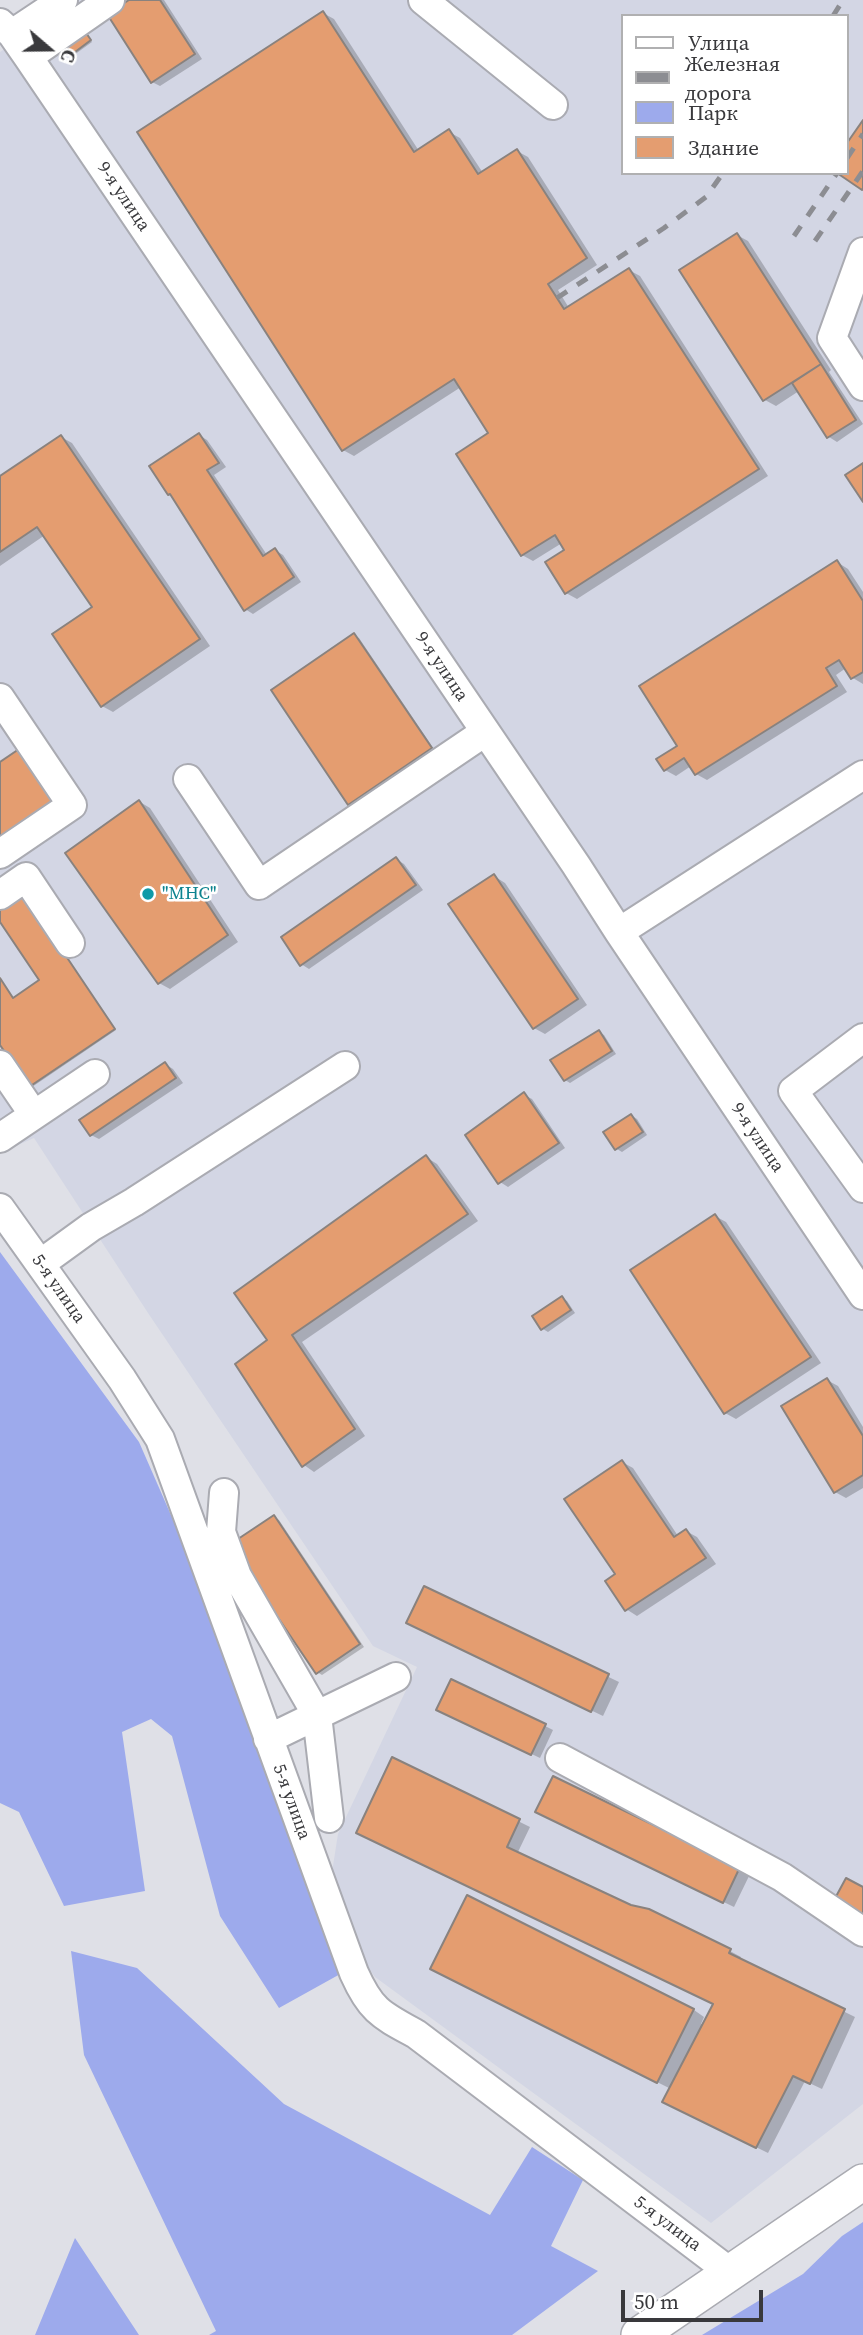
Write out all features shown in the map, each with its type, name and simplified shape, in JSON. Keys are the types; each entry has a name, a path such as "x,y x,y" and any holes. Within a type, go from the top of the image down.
{"main road":[{"path":"639,2335 863,2182"}],"street":[{"path":"14,39 63,0"},
{"path":"14,39 110,0"},
{"path":"423,0 553,105"},
{"name":"9-я улица","path":"14,39 485,732 863,1295"},
{"path":"862,383 832,338 863,251"},
{"path":"0,854 72,805 3,709"},
{"path":"188,779 260,885 485,732"},
{"path":"618,932 863,775"},
{"path":"0,895 26,877 71,943"},
{"path":"863,1038 793,1091 863,1188"},
{"path":"0,1065 34,1115"},
{"path":"40,1264 91,1227 345,1066"},
{"path":"0,1138 95,1074"},
{"name":"5-я улица","path":"0,1208 122,1379 160,1439 365,1997 383,2015 416,2034 730,2272"},
{"path":"224,1493 221,1532 237,1576 317,1715 329,1818"},
{"path":"268,1739 396,1677"},
{"path":"560,1758 782,1877 863,1932"}],"shaded area":[{"path":"78,0 863,0 863,2104 711,2223 375,1977 352,1946 330,1885 338,1834 417,1667 373,1646 150,1316 34,1138 2,1152 0,52"}],"green space":[{"path":"0,1252 139,1442 206,1595 342,1973 279,2008 220,1916 172,1736 151,1719 122,1732 145,1891 64,1906 19,1812 0,1803"},
{"path":"71,1951 137,1968 284,2104 490,2215 532,2147 583,2180 551,2246 598,2271 512,2335 209,2335 216,2331 84,2055"},
{"path":"863,2222 863,2335 702,2335 803,2274 842,2236"},
{"path":"75,2238 139,2335 35,2335"}],"building":[{"path":"129,0 160,0 195,54 151,83 107,14"},
{"path":"323,11 414,152 449,129 478,174 517,149 587,258 548,284 564,309 629,268 759,469 565,594 545,562 564,550 555,535 521,556 456,454 488,433 454,379 342,451 137,132"},
{"path":"84,30 91,40 71,55 64,45"},
{"path":"863,120 862,190 840,175 849,175 849,140"},
{"path":"737,233 821,364 763,401 679,270"},
{"path":"821,364 856,420 827,438 792,383"},
{"path":"199,433 219,463 207,470 263,556 275,548 294,577 244,611 170,494 168,495 149,466"},
{"path":"61,435 200,639 101,707 52,634 92,607 37,527 0,552 0,476"},
{"path":"863,463 863,502 845,475"},
{"path":"837,560 863,601 863,672 851,679 839,660 826,668 837,686 695,775 684,758 664,771 656,759 677,746 639,686"},
{"path":"354,633 432,748 348,805 271,690"},
{"path":"25,745 64,803 0,846 0,762"},
{"name":"\"МНС\"","path":"139,800 228,935 158,984 65,853"},
{"path":"396,857 416,885 300,966 281,937"},
{"path":"494,874 578,999 533,1029 448,904"},
{"path":"23,892 115,1029 29,1087 0,1045 0,978 13,998 39,980 0,922 0,908"},
{"path":"599,1030 612,1051 564,1081 550,1060"},
{"path":"165,1062 176,1078 90,1136 79,1120"},
{"path":"524,1092 559,1143 498,1184 465,1135"},
{"path":"631,1114 643,1132 615,1150 603,1132"},
{"path":"426,1155 468,1214 292,1335 355,1429 302,1467 235,1364 267,1340 234,1293"},
{"path":"715,1214 811,1357 724,1414 630,1270"},
{"path":"562,1296 571,1310 541,1330 532,1316"},
{"path":"827,1378 863,1436 863,1475 834,1493 781,1406"},
{"path":"622,1460 674,1537 686,1529 706,1558 625,1611 605,1581 615,1574 564,1499"},
{"path":"274,1515 360,1644 316,1674 229,1545"},
{"path":"424,1586 609,1674 591,1712 406,1623"},
{"path":"451,1679 546,1724 531,1755 436,1710"},
{"path":"392,1757 520,1819 507,1847 631,1905 649,1909 731,1949 729,1953 845,2009 810,2084 793,2076 756,2148 662,2102 713,2004 356,1833"},
{"path":"553,1776 740,1867 723,1903 535,1812"},
{"path":"846,1878 863,1887 863,1918 833,1902"},
{"path":"467,1895 694,2009 657,2083 430,1969"}],"railway":[{"path":"834,14 843,0"},
{"path":"849,155 863,134"},
{"path":"815,241 863,171"},
{"path":"557,298 706,197 722,175"},
{"path":"794,236 836,175"}],"place":[{"name":"\"МНС\"","path":"148,894"}]}
